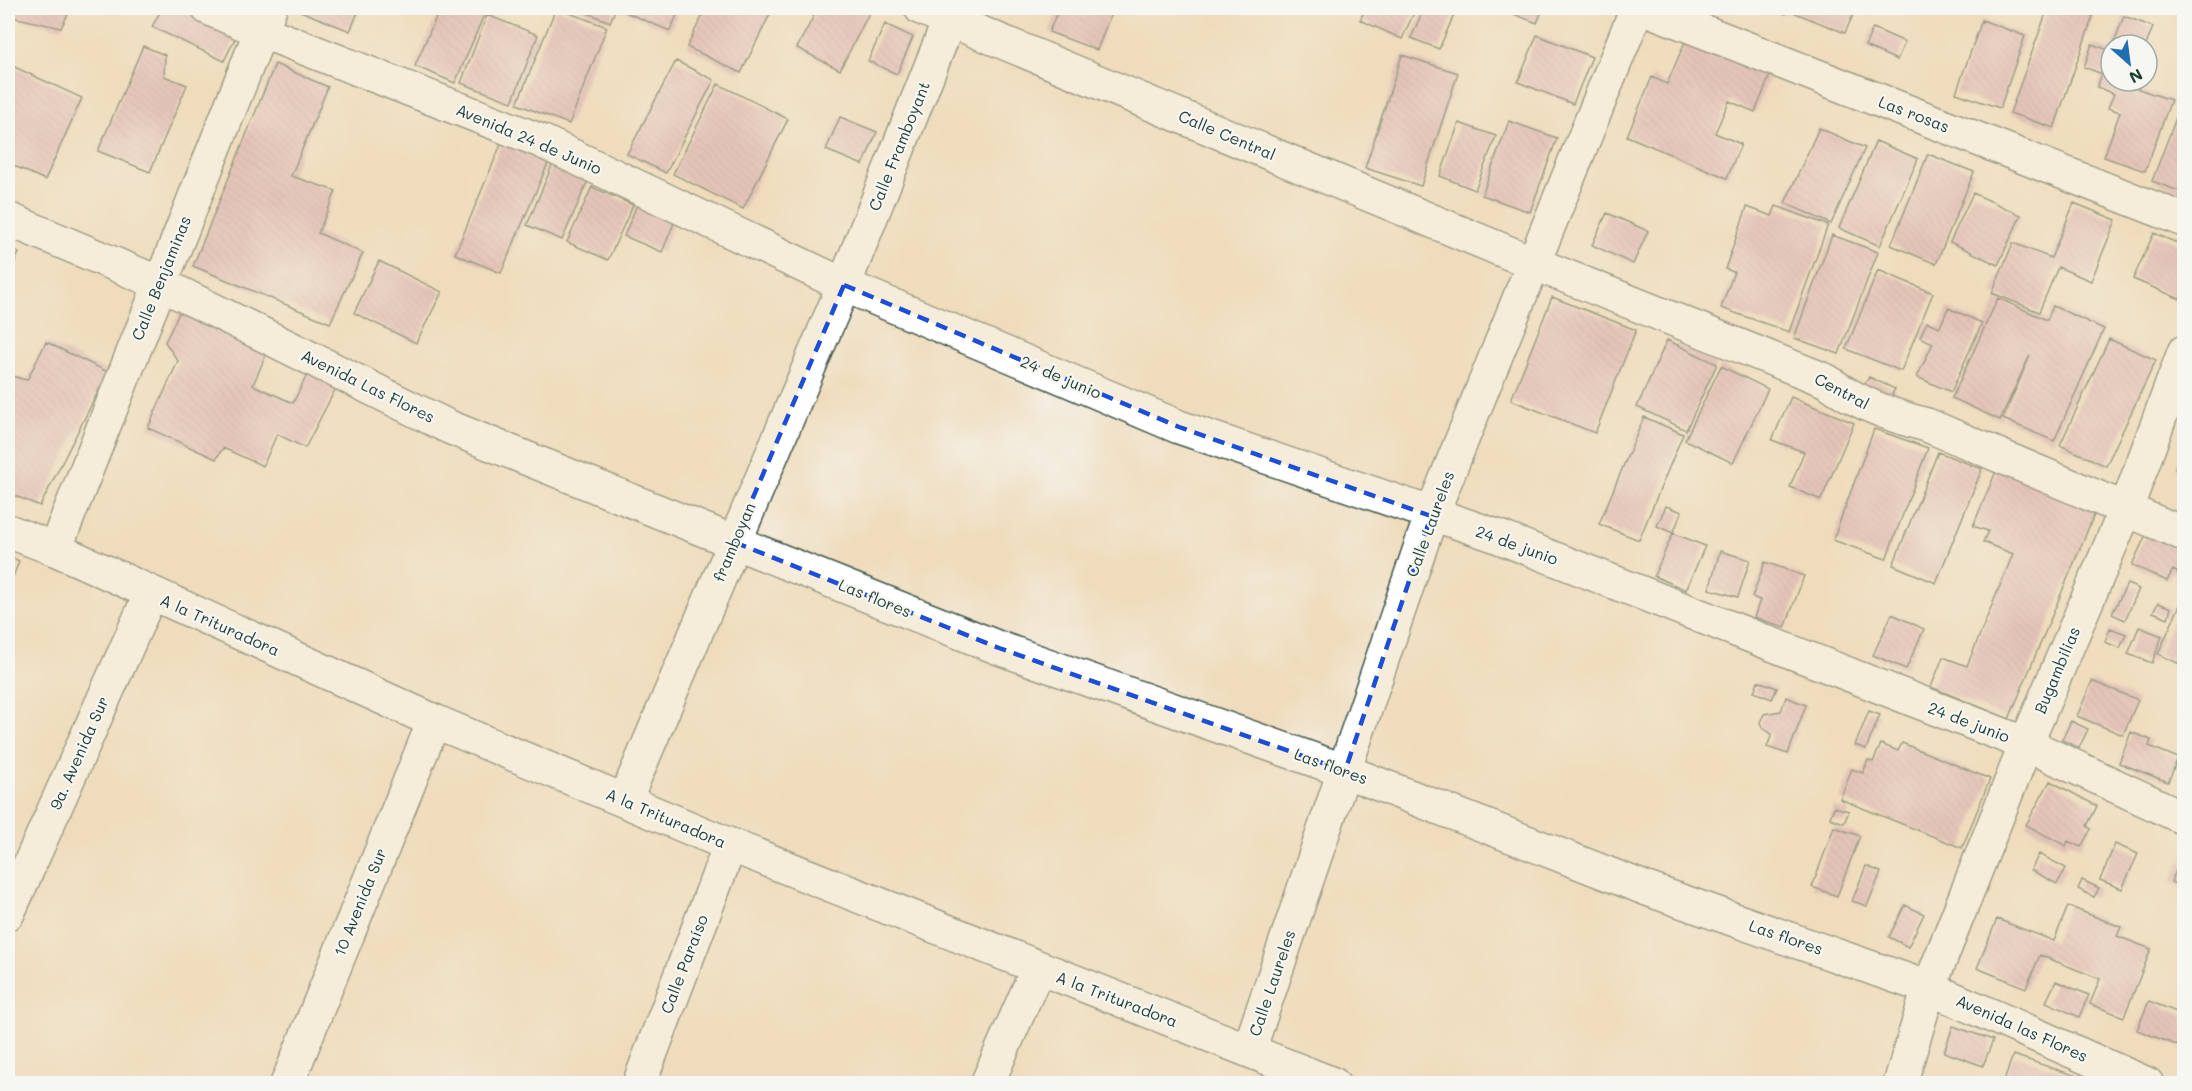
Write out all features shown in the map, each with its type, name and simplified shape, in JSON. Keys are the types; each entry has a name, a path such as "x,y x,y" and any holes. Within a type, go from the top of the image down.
{"street":[{"name":"Avenida 24 de Junio","path":"208,8 265,20 542,141 844,285"},
{"name":"Calle Laureles","path":"1249,1050 1431,516 1637,8"},
{"name":"Las rosas","path":"1644,8 2184,220"},
{"name":"Calle Central","path":"942,11 1533,262"},
{"name":"Calle Framboyant","path":"844,285 942,11"},
{"name":"Calle Benjaminas","path":"55,549 265,20"},
{"name":"Avenida Las Flores","path":"8,219 159,283 449,427 734,542"},
{"name":"Central","path":"1533,262 1827,381 1848,396 1895,417 1927,425 2184,534"},
{"name":"24 de junio","path":"844,285 1179,427 1494,536 2026,744 2184,818"},
{"name":"framboyan","path":"625,801 844,285"},
{"name":"Bugambilias","path":"1900,1083 1929,988 2026,744 2126,509 2184,352"},
{"name":"A la Trituradora","path":"8,531 55,549 434,721 730,845 1333,1083"},
{"name":"Las flores","path":"734,542 999,648 1345,771 1647,889 1929,988"},
{"name":"9a. Avenida Sur","path":"8,913 151,594"},
{"name":"10 Avenida Sur","path":"287,1083 434,721"},
{"name":"Calle Paraíso","path":"639,1083 730,845"},
{"path":"987,1083 1038,968"},
{"name":"Avenida las Flores","path":"1929,988 2147,1083"}],"highlighted area":[{"path":"844,285 1179,427 1431,516 1345,771 999,648 734,542"}],"building":[{"path":"8,8 71,8 61,28 8,16"},
{"path":"162,8 188,8 238,32 224,61 152,27"},
{"path":"293,8 360,8 350,31"},
{"path":"440,8 487,8 455,83 415,66"},
{"path":"556,8 607,27 569,124 517,104"},
{"path":"575,8 616,8 610,22"},
{"path":"616,8 680,8 670,31"},
{"path":"706,8 773,8 741,73 687,47"},
{"path":"818,8 864,8 870,11 840,70 797,48"},
{"path":"1059,8 1113,8 1097,50 1049,32"},
{"path":"1366,8 1416,8 1402,39 1360,20"},
{"path":"1424,8 1457,8 1439,49 1411,38"},
{"path":"1498,8 1543,8 1537,23"},
{"path":"1770,8 1789,8 1786,14"},
{"path":"1798,8 1856,8 1845,33 1795,13"},
{"path":"2048,8 2069,8 2093,16 2054,128 2010,113"},
{"path":"487,15 538,35 512,102 461,83"},
{"path":"2124,16 2153,27 2151,33 2118,33"},
{"path":"1982,20 2025,36 2000,108 1956,93"},
{"path":"885,24 913,37 897,74 868,61"},
{"path":"1873,28 1905,42 1897,60 1865,46"},
{"path":"1537,35 1592,57 1573,104 1518,82"},
{"path":"1687,37 1771,73 1755,112 1729,101 1715,133 1741,144 1727,178 1627,136 1652,77 1667,84"},
{"path":"2092,44 2099,47 2099,73 2084,67"},
{"path":"143,46 165,55 164,76 187,85 150,172 98,151"},
{"path":"1402,55 1458,73 1421,186 1365,168"},
{"path":"676,61 714,80 666,173 627,154"},
{"path":"8,64 82,98 45,180 8,163"},
{"path":"275,64 328,87 291,176 336,191 318,233 363,253 330,323 193,266"},
{"path":"718,84 788,119 743,209 673,174"},
{"path":"2112,93 2150,93 2171,100 2145,171 2104,157 2120,112 2108,108 2114,94"},
{"path":"2184,97 2184,193 2152,181"},
{"path":"840,117 877,132 863,165 826,150"},
{"path":"1509,121 1557,138 1530,212 1482,195"},
{"path":"1459,123 1496,136 1475,190 1440,176"},
{"path":"1819,128 1865,148 1831,224 1785,203"},
{"path":"1876,141 1918,159 1880,246 1839,228"},
{"path":"502,142 549,161 501,273 455,254"},
{"path":"1928,154 1974,172 1936,264 1891,245"},
{"path":"554,161 590,176 562,240 527,225"},
{"path":"592,187 633,205 608,260 567,242"},
{"path":"1973,193 2021,215 1998,265 1950,242"},
{"path":"641,195 679,211 662,252 624,236"},
{"path":"2074,203 2116,220 2091,281 2058,267 2039,312 1992,293 2013,243 2051,258"},
{"path":"1776,206 1828,225 1789,332 1721,308 1734,272 1725,269 1747,207 1772,216"},
{"path":"1607,213 1648,231 1633,264 1592,245"},
{"path":"2154,233 2184,246 2184,289 2180,299 2133,279"},
{"path":"1832,235 1878,252 1839,354 1794,338"},
{"path":"8,247 19,253 8,277"},
{"path":"379,261 442,292 416,343 354,313"},
{"path":"1878,270 1933,293 1901,371 1846,349"},
{"path":"1552,297 1636,330 1595,433 1511,400"},
{"path":"1998,298 2047,320 2053,306 2104,329 2054,441 2003,419 2030,355 2000,420 1952,398"},
{"path":"1948,308 1982,323 1951,392 1917,377 1933,343 1920,337 1927,322 1940,327"},
{"path":"181,309 268,350 253,385 293,403 312,365 340,380 305,448 277,434 263,466 223,448 216,459 148,428 178,361 165,342"},
{"path":"2109,339 2156,360 2106,466 2060,445"},
{"path":"1667,340 1717,364 1686,430 1637,407"},
{"path":"46,342 108,372 40,506 8,493 8,375 27,380"},
{"path":"1721,366 1768,389 1733,463 1685,440"},
{"path":"1869,377 1895,389 1888,402 1862,390"},
{"path":"1791,397 1854,423 1821,500 1790,487 1804,452 1772,440"},
{"path":"1644,417 1683,434 1639,540 1599,524"},
{"path":"1874,429 1928,448 1886,559 1833,540"},
{"path":"2184,446 2184,471 2175,468"},
{"path":"1938,452 1982,469 1936,583 1893,565"},
{"path":"1997,469 2096,510 2009,719 1931,687 1943,657 1967,666 2013,554 1983,542 1988,531 1973,526"},
{"path":"1666,506 1682,512 1673,533 1657,526"},
{"path":"2149,528 2184,544 2184,576 2173,570 2167,581 2132,565"},
{"path":"1673,533 1705,546 1686,590 1654,576"},
{"path":"1720,551 1750,560 1738,597 1709,589"},
{"path":"8,556 19,561 13,577 8,575"},
{"path":"1765,562 1804,576 1785,628 1754,617 1760,600 1752,597"},
{"path":"2127,584 2139,589 2125,620 2112,614"},
{"path":"2184,596 2184,666 2158,654"},
{"path":"2158,603 2171,608 2168,618 2153,612"},
{"path":"1892,614 1924,629 1906,669 1873,655"},
{"path":"2139,627 2162,636 2152,663 2128,654"},
{"path":"2110,628 2126,634 2120,648 2105,642"},
{"path":"1758,681 1777,688 1772,699 1754,692"},
{"path":"2092,681 2138,700 2123,735 2077,716"},
{"path":"1786,697 1806,705 1788,754 1767,747 1772,734 1762,728 1760,722 1764,714 1781,711"},
{"path":"1869,711 1880,715 1866,749 1855,745"},
{"path":"2071,721 2088,729 2079,748 2062,740"},
{"path":"2131,732 2151,740 2149,746 2178,758 2168,782 2119,763"},
{"path":"2184,742 2184,761 2178,758"},
{"path":"1902,743 1990,779 1962,848 1840,799 1852,769 1863,773 1868,760 1873,762 1881,744 1898,751"},
{"path":"2050,781 2097,806 2087,826 2091,829 2081,847 2068,841 2066,846 2026,825"},
{"path":"1834,807 1849,811 1844,823 1830,818"},
{"path":"1834,827 1860,836 1837,896 1812,887"},
{"path":"2115,844 2138,854 2122,889 2100,880"},
{"path":"2039,854 2066,868 2057,884 2031,870"},
{"path":"2181,860 2184,861 2184,888 2171,882"},
{"path":"1866,866 1881,872 1867,906 1852,901"},
{"path":"2082,880 2099,888 2094,897 2078,889"},
{"path":"1905,905 1924,914 1908,947 1889,937"},
{"path":"2068,906 2121,927 2117,936 2151,949 2124,1017 2090,1004 2100,979 2040,955 2026,988 1977,968 1997,919 2054,941"},
{"path":"2056,981 2089,995 2079,1017 2046,1002"},
{"path":"2149,1001 2184,1015 2184,1048 2137,1030"},
{"path":"1953,1026 1993,1040 1983,1066 1944,1052"},
{"path":"2013,1055 2098,1083 2098,1084 2003,1084"}]}
